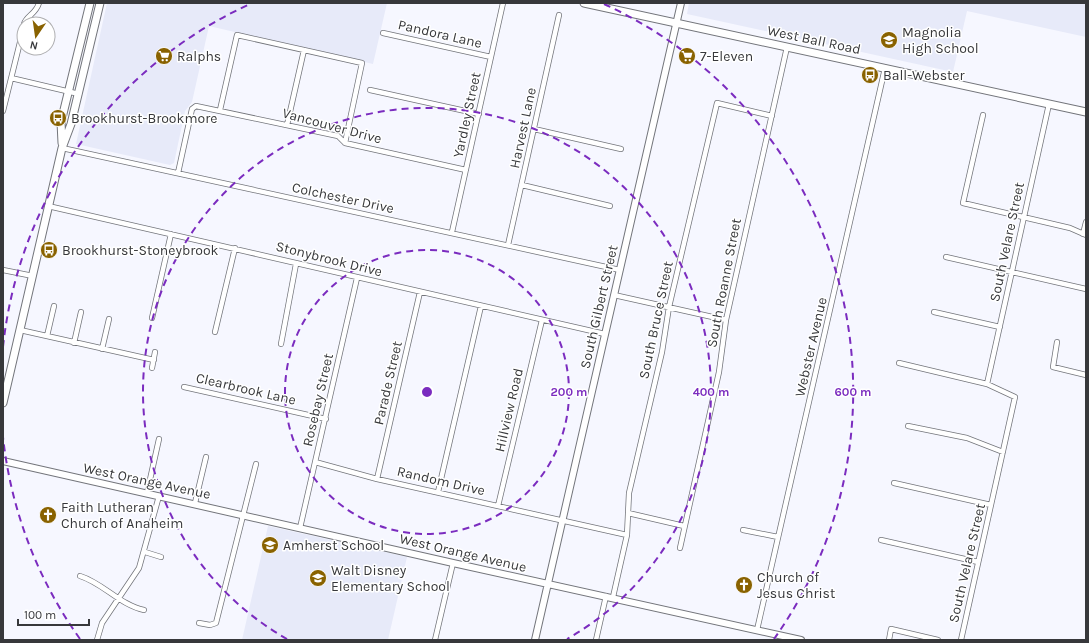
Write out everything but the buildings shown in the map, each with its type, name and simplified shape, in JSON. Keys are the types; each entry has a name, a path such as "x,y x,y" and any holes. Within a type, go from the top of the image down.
{"main road":[{"path":"62,148 62,122 90,3"},
{"path":"3,403 62,148 71,124 79,94 100,3"},
{"name":"West Ball Road","path":"584,3 1086,112"}],"street":[{"path":"30,16 38,10 39,3"},
{"name":"Yardley Street","path":"452,232 503,3"},
{"name":"South Gilbert Street","path":"535,640 681,3"},
{"name":"Harvest Lane","path":"508,245 559,15"},
{"name":"Pandora Lane","path":"383,32 491,56"},
{"path":"220,110 237,35 362,63 345,143"},
{"name":"South Roanne Street","path":"680,548 719,372 726,320 787,47"},
{"path":"287,125 304,50"},
{"path":"3,111 4,100 16,56"},
{"name":"Webster Avenue","path":"757,630 885,68"},
{"path":"11,78 79,94"},
{"path":"370,90 479,114"},
{"name":"South Bruce Street","path":"613,597 627,535 629,493 662,352 669,307 717,103 772,116"},
{"name":"South Velare Street","path":"961,640 1015,396 987,384 1049,104"},
{"name":"Vancouver Drive","path":"178,173 192,109 196,106 338,136 345,143 466,170"},
{"path":"983,115 963,203 1070,228 1085,235 1086,222"},
{"path":"534,129 620,149"},
{"name":"Colchester Drive","path":"62,148 452,232 620,270"},
{"path":"522,185 610,206"},
{"name":"Stonybrook Drive","path":"48,206 605,334"},
{"path":"152,318 171,234"},
{"path":"215,332 235,248"},
{"path":"946,257 1086,289"},
{"path":"281,344 296,264"},
{"path":"3,270 33,276"},
{"name":"Rosebay Street","path":"300,528 358,278"},
{"name":"Parade Street","path":"377,479 420,292"},
{"path":"614,295 726,320"},
{"path":"47,336 54,306"},
{"path":"438,492 481,306"},
{"path":"74,342 81,312"},
{"path":"934,312 1000,327"},
{"path":"102,349 109,319"},
{"name":"Hillview Road","path":"498,506 542,320"},
{"path":"20,330 154,360"},
{"path":"1057,342 1053,367 1086,375"},
{"path":"152,368 155,352"},
{"path":"898,363 987,384"},
{"name":"Clearbrook Lane","path":"184,387 326,419"},
{"path":"908,426 967,438 1003,452"},
{"path":"147,493 159,439"},
{"path":"195,503 206,457"},
{"name":"West Orange Avenue","path":"3,461 801,640"},
{"name":"Random Drive","path":"315,462 377,479 627,535"},
{"path":"200,623 210,625 216,623 242,514 256,464"},
{"path":"894,483 991,505"},
{"path":"97,640 102,623 118,597 130,583 139,568 145,552 159,496"},
{"path":"628,513 684,526"},
{"path":"743,530 778,538"},
{"path":"881,540 978,562"},
{"path":"145,552 161,557"},
{"path":"435,640 453,563"},
{"path":"80,576 93,580 134,608 144,610"},
{"path":"596,640 606,596"},
{"path":"888,640 891,629 938,640"}],"shaded area":[{"path":"107,3 387,3 373,64 209,26 192,102 185,111 174,163 170,165 76,144"},
{"name":"Magnolia High School","path":"689,3 1086,3 1086,37 967,11 953,72 687,14"},
{"path":"268,526 407,557 388,640 242,640"}],"place":[{"name":"Magnolia High School","path":"889,40"},
{"name":"Ralphs","path":"164,56"},
{"name":"7-Eleven","path":"687,56"},
{"name":"Ball-Webster","path":"870,75"},
{"name":"Brookhurst-Brookmore","path":"58,118"},
{"name":"Brookhurst-Stoneybrook","path":"49,250"},
{"name":"Faith Lutheran Church of Anaheim","path":"48,515"},
{"name":"Amherst School","path":"270,545"},
{"name":"Walt Disney Elementary School","path":"318,578"},
{"name":"Church of Jesus Christ","path":"744,585"}]}
